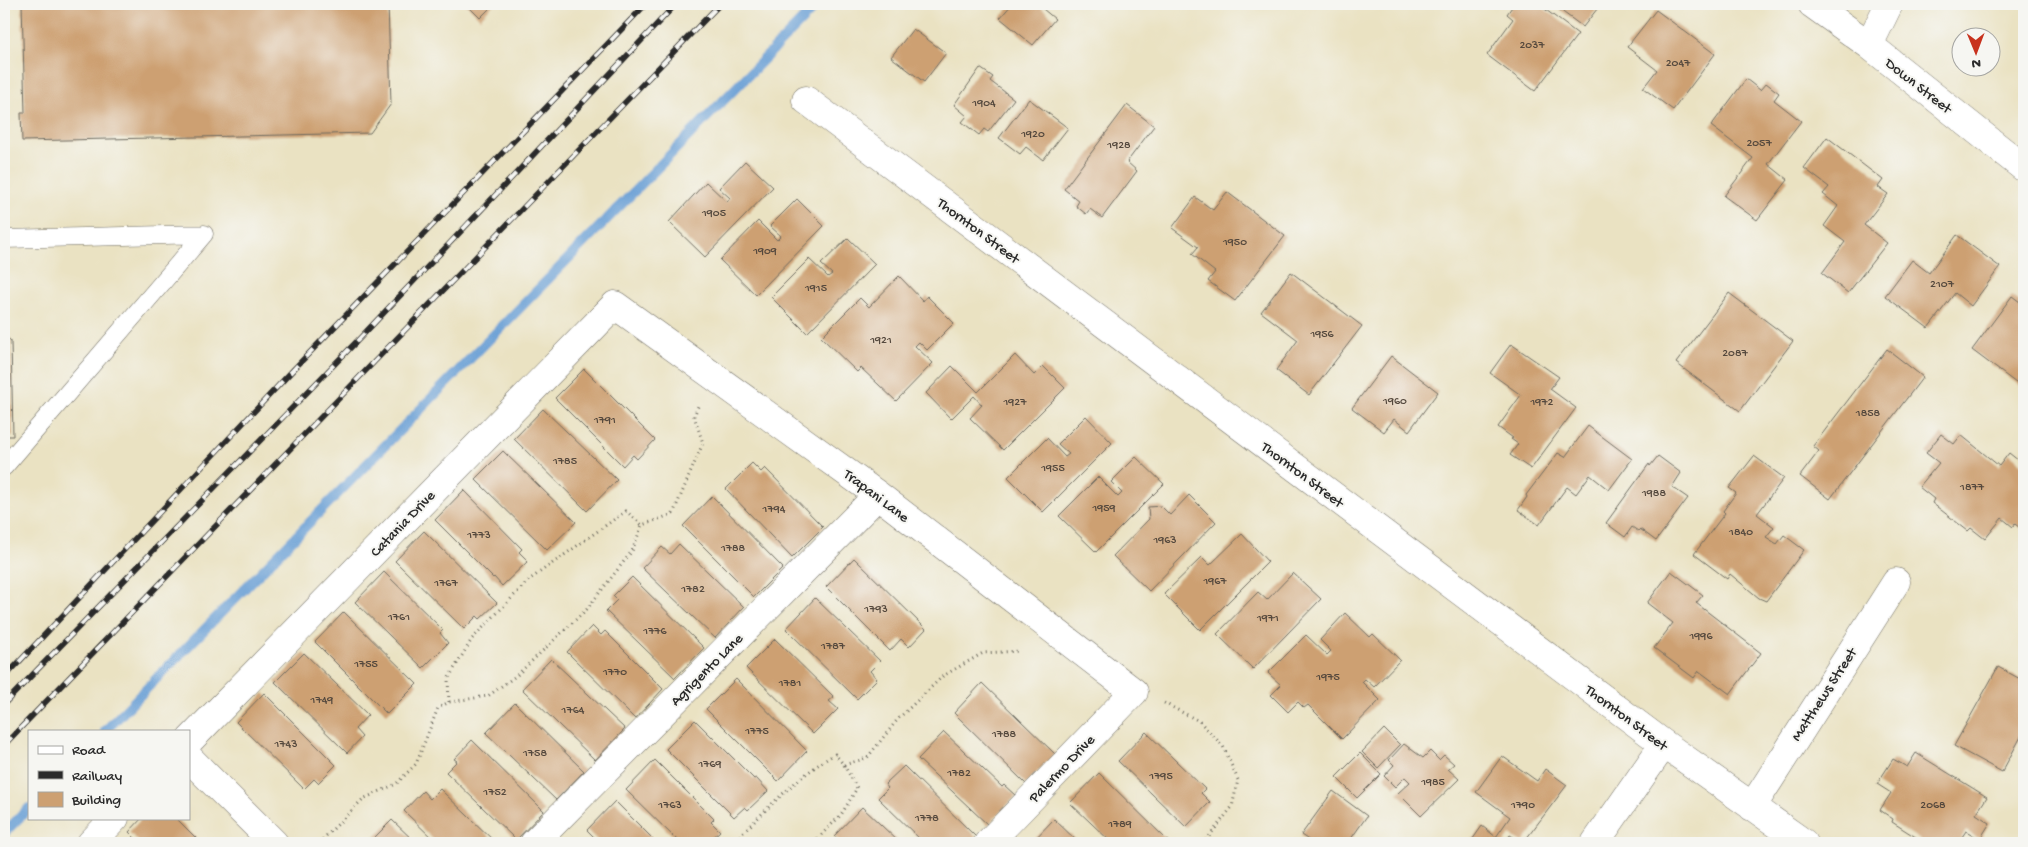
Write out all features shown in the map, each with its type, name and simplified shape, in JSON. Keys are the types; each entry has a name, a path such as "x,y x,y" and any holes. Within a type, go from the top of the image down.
{"street":[{"name":"Down Street","path":"1812,4 1869,45 2024,168"},
{"path":"1869,45 1889,4"},
{"name":"Thornton Street","path":"806,100 1664,744 1804,843"},
{"name":"Trapani Lane","path":"616,305 878,495 1134,692"},
{"name":"Catania Drive","path":"190,740 616,305"},
{"name":"Agrigento Lane","path":"534,843 878,495"},
{"name":"Matthews Street","path":"1752,807 1896,582"},
{"name":"Palermo Drive","path":"988,843 1134,692"},
{"path":"1595,843 1664,744"},
{"path":"190,759 274,843"},
{"path":"91,843 113,820"}],"lane":[{"path":"4,239 204,234 4,467"}],"path":[{"path":"319,843 363,799 396,784 416,764 438,708 449,702 488,696 516,675 587,609 632,551 642,525 673,514 703,443 694,416 711,374"},
{"path":"449,702 448,679 472,639 529,580 626,510 642,525"},
{"path":"844,765 867,758 898,719 943,676 983,653 1019,651"},
{"path":"1134,692 1155,699 1199,722 1223,746 1238,780 1232,807 1204,843"},
{"path":"733,843 813,767 835,754 844,765 857,788 842,815 813,843"}],"building":[{"path":"22,4 388,4 391,104 370,133 22,141 21,113 25,113"},
{"path":"466,4 494,4 480,18"},
{"path":"1012,4 1037,4 1055,19 1033,45 1000,18"},
{"path":"1514,4 1538,4 1578,34 1535,91 1487,55 1513,19 1507,14"},
{"path":"1552,4 1601,4 1583,27"},
{"path":"1656,10 1715,54 1673,110 1643,88 1657,70 1627,47"},
{"path":"913,29 946,53 924,82 891,57"},
{"path":"980,68 993,77 990,81 1014,99 988,132 984,129 979,135 962,122 967,116 954,105"},
{"path":"1746,79 1760,90 1766,83 1779,93 1774,100 1801,121 1768,164 1788,180 1757,220 1724,196 1753,158 1711,126"},
{"path":"1029,99 1068,128 1043,160 1026,147 1020,154 999,138"},
{"path":"1127,105 1154,126 1127,162 1137,171 1102,218 1090,209 1086,214 1076,206 1079,201 1064,189"},
{"path":"1827,137 1883,180 1878,187 1888,194 1864,225 1887,243 1848,293 1822,273 1845,242 1824,226 1838,206 1823,194 1829,187 1804,168"},
{"path":"745,161 773,187 705,257 669,222 706,182 727,202 730,198 719,188"},
{"path":"1227,192 1285,236 1235,301 1208,281 1215,272 1192,254 1198,247 1172,228 1195,197 1213,210"},
{"path":"797,199 824,226 756,295 720,260 758,221 777,240 781,236 770,226"},
{"path":"1957,235 2000,267 1971,306 1955,293 1928,328 1885,296 1912,260 1929,273"},
{"path":"848,238 875,264 807,333 771,297 809,259 828,277 832,274 821,264"},
{"path":"1291,272 1362,326 1309,395 1276,370 1298,340 1261,312"},
{"path":"899,276 923,301 927,296 954,323 927,350 919,342 915,346 933,363 896,401 861,368 857,372 821,337 860,298 869,307"},
{"path":"1729,293 1793,341 1740,411 1676,363"},
{"path":"2012,296 2024,305 2024,389 1972,350"},
{"path":"4,335 11,341 13,436 4,436"},
{"path":"1511,344 1559,377 1550,389 1576,408 1531,469 1510,455 1518,444 1498,427 1521,395 1490,373"},
{"path":"1887,349 1923,377 1830,499 1800,476 1819,451 1813,446"},
{"path":"1015,355 1034,375 1043,366 1065,388 1003,450 970,418 982,405 974,396 951,419 926,393 952,366 978,392"},
{"path":"1391,356 1438,392 1409,431 1394,419 1384,432 1352,408"},
{"path":"584,369 655,440 637,459 633,455 623,466 555,398"},
{"path":"543,409 617,480 587,511 514,439"},
{"path":"1086,416 1112,443 1043,512 1008,477 1047,438 1065,457 1069,454 1058,444"},
{"path":"1588,426 1632,459 1609,490 1590,475 1576,494 1567,487 1539,525 1518,510 1527,497 1526,495 1558,453 1565,457"},
{"path":"1941,434 1954,444 1961,435 1999,466 2009,453 2024,465 2024,478 2021,483 2024,486 2024,523 2020,528 2015,524 2013,527 2002,518 1985,539 1971,528 1968,531 1932,503 1934,499 1919,487 1939,463 1926,453"},
{"path":"503,451 576,522 547,550 475,479"},
{"path":"1658,456 1681,473 1672,487 1688,498 1656,541 1640,529 1638,531 1632,527 1625,537 1606,523 1649,464 1650,466"},
{"path":"1754,456 1784,478 1757,514 1774,527 1766,537 1777,544 1784,535 1804,550 1766,601 1759,598 1730,574 1727,579 1694,554 1725,513 1723,511 1736,493 1729,488"},
{"path":"1136,457 1164,484 1096,552 1059,516 1098,477 1118,497 1122,493 1111,482"},
{"path":"752,463 761,472 765,468 823,527 792,558 726,489"},
{"path":"464,490 522,549 519,552 528,561 502,586 435,520"},
{"path":"1189,495 1216,522 1149,591 1113,556 1149,519 1148,507 1161,506 1170,515"},
{"path":"712,496 783,568 754,597 683,526"},
{"path":"424,531 497,603 480,619 477,616 464,629 395,561"},
{"path":"1242,534 1268,562 1200,630 1164,594 1202,557 1210,565"},
{"path":"679,544 744,607 715,638 642,568 662,547 670,554"},
{"path":"854,558 926,629 909,647 901,639 890,651 826,587"},
{"path":"1671,571 1703,595 1696,603 1761,653 1730,694 1699,671 1694,678 1654,648 1673,623 1647,603"},
{"path":"384,572 443,630 440,633 448,643 423,668 355,602"},
{"path":"1293,573 1321,599 1253,669 1217,634 1258,592 1267,600"},
{"path":"632,577 704,648 675,678 606,611 617,600 613,596"},
{"path":"815,598 880,661 870,671 877,679 857,699 786,629"},
{"path":"344,612 417,684 387,714 315,642"},
{"path":"1345,613 1370,637 1373,634 1400,660 1374,687 1365,679 1362,682 1380,700 1342,739 1308,705 1304,708 1298,702 1288,712 1271,695 1281,685 1268,673 1306,635 1327,655 1331,651 1320,640"},
{"path":"592,626 601,635 605,631 663,689 635,719 567,652"},
{"path":"775,639 834,697 829,701 838,709 813,734 746,668"},
{"path":"304,653 368,715 355,729 362,737 347,753 275,682"},
{"path":"551,659 625,729 595,760 522,689"},
{"path":"1998,667 2024,681 2024,731 2002,772 1954,746"},
{"path":"736,679 807,751 778,781 706,709"},
{"path":"982,683 1055,754 1026,784 954,713"},
{"path":"264,693 336,765 318,783 314,779 304,789 236,722"},
{"path":"515,703 584,771 556,800 486,733"},
{"path":"695,720 768,791 748,810 745,807 734,817 666,749"},
{"path":"1384,729 1400,745 1378,768 1362,752"},
{"path":"944,732 1002,787 1004,785 1016,796 988,825 918,759"},
{"path":"1146,732 1205,789 1201,793 1210,802 1186,827 1118,761"},
{"path":"472,740 544,811 516,840 446,772 457,761 454,759"},
{"path":"1404,744 1423,758 1430,751 1439,760 1444,755 1454,764 1448,769 1459,779 1421,816 1398,793 1410,782 1405,777 1395,787 1384,776 1394,765 1389,760"},
{"path":"1360,753 1381,774 1357,798 1336,777"},
{"path":"1916,753 1987,797 1976,814 1990,823 1980,839 1966,831 1958,843 1925,843 1892,822 1893,819 1880,810 1891,793 1877,784 1893,759 1907,767"},
{"path":"1502,756 1537,781 1545,769 1567,785 1523,843 1510,835 1506,843 1470,843 1482,826 1496,837 1510,817 1476,792"},
{"path":"655,760 714,819 711,822 720,831 707,843 680,843 626,790"},
{"path":"904,766 976,837 970,843 924,843 878,798 888,788 885,784"},
{"path":"1099,773 1170,843 1112,843 1070,803"},
{"path":"440,789 496,843 437,843 404,811 423,791 430,799"},
{"path":"1333,791 1367,816 1348,843 1313,843 1301,835"},
{"path":"615,801 657,843 600,843 587,830"},
{"path":"862,807 900,843 842,843 834,836"},
{"path":"1054,819 1079,843 1031,843"},
{"path":"140,820 178,820 201,843 140,843 129,832"},
{"path":"392,820 416,843 369,843"}],"waterway":[{"path":"106,730 818,4"},
{"path":"4,833 28,809"}],"railway":[{"path":"4,678 293,370 646,4"},
{"path":"4,704 361,337 676,4"},
{"path":"4,745 720,4"}]}
